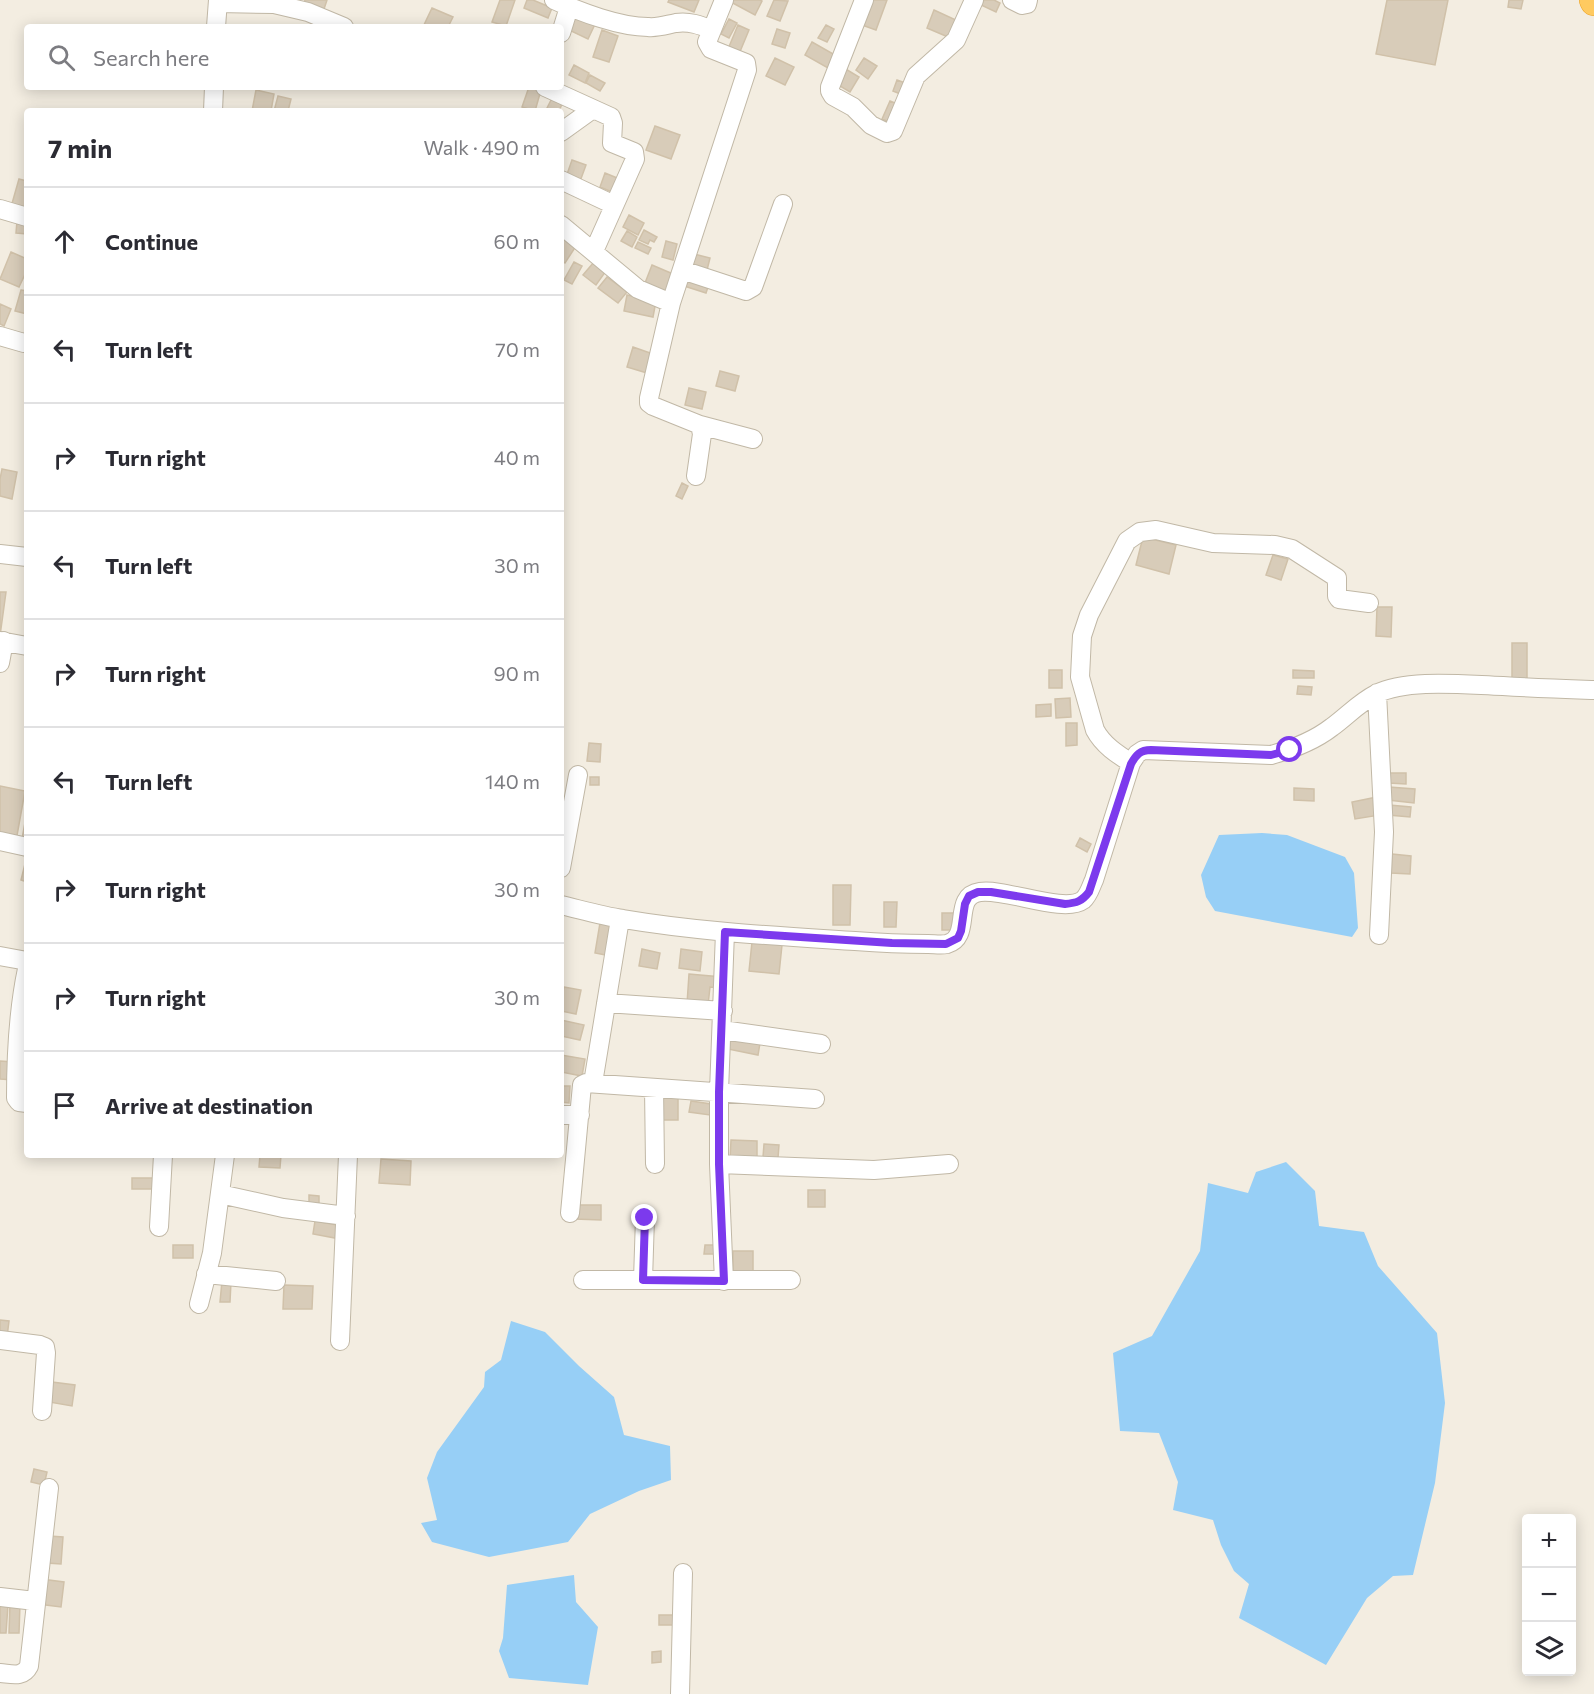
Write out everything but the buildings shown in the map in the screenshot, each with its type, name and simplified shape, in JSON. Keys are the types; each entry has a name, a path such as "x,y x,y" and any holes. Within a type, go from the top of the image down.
{"street":[{"path":"724,0 707,42 711,49 746,63 747,66 671,303 649,403 700,425 753,439"},
{"path":"864,0 830,91 833,96 853,106 871,125 890,133 893,131 916,76 956,40 974,0"},
{"path":"1012,0 1022,4 1027,3 1028,0"},
{"path":"216,24 218,2 274,4 308,12 337,24"},
{"path":"561,24 562,4 636,27 689,23 712,30"},
{"path":"213,108 214,90"},
{"path":"551,90 611,117 612,143 635,154 635,159 594,251"},
{"path":"564,130 593,109"},
{"path":"564,181 614,205"},
{"path":"682,270 746,291 750,290 783,204"},
{"path":"0,209 24,216"},
{"path":"564,227 638,289 671,303"},
{"path":"0,336 24,343"},
{"path":"696,476 702,434 700,425"},
{"path":"1131,764 1099,738 1080,677 1080,664 1082,636 1089,615 1127,542 1133,536 1140,532 1156,530 1212,543 1275,545 1292,549 1337,578 1338,599 1369,603"},
{"path":"0,554 24,557"},
{"path":"0,663 2,641 24,645"},
{"path":"564,906 620,919 725,932 892,943 946,944 958,938 965,904 969,896 978,892 1065,904 1083,900 1094,880 1131,764 1137,754 1143,750 1271,755 1314,740 1364,701 1392,688 1421,685 1467,685 1594,690"},
{"path":"1377,693 1384,831 1379,935"},
{"path":"564,851 578,776"},
{"path":"0,841 24,846"},
{"path":"593,1083 620,919"},
{"path":"724,1281 719,1164 719,1092 725,932"},
{"path":"0,956 24,960"},
{"path":"24,982 17,1045 16,1098 19,1102 24,1103"},
{"path":"606,1003 723,1011"},
{"path":"722,1030 821,1044"},
{"path":"570,1213 582,1085 586,1083 815,1099"},
{"path":"654,1088 655,1164"},
{"path":"564,1115 580,1115"},
{"path":"159,1227 163,1158"},
{"path":"199,1304 212,1253 225,1158"},
{"path":"340,1341 348,1158"},
{"path":"719,1164 874,1170 949,1164"},
{"path":"220,1194 274,1206 346,1216"},
{"path":"643,1280 645,1218"},
{"path":"206,1274 276,1281"},
{"path":"583,1280 791,1280"},
{"path":"0,1340 45,1347 42,1411"},
{"path":"0,1673 22,1674 29,1666 49,1488"},
{"path":"680,1694 683,1572"},
{"path":"0,1598 35,1601"}],"water":[{"path":"1262,833 1287,835 1345,857 1354,873 1358,928 1352,937 1215,911 1206,897 1201,875 1219,835"},
{"path":"1286,1162 1315,1191 1319,1226 1364,1232 1378,1266 1437,1333 1445,1403 1435,1483 1413,1575 1393,1576 1367,1598 1326,1665 1239,1618 1249,1584 1234,1571 1221,1545 1213,1520 1173,1510 1178,1482 1159,1433 1120,1431 1113,1353 1152,1336 1200,1251 1208,1183 1248,1193 1256,1172"},
{"path":"511,1321 545,1332 614,1397 624,1435 670,1446 671,1480 639,1491 590,1514 568,1542 489,1557 432,1542 421,1523 437,1520 427,1478 437,1452 484,1387 485,1372 501,1360"},
{"path":"574,1575 576,1602 598,1627 588,1685 509,1678 499,1651 503,1638 507,1585"}],"route":[{"path":"645,1218 643,1280 724,1281 719,1164 719,1092 725,932 892,943 946,944 958,938 965,904 969,896 978,892 1065,904 1083,900 1094,880 1131,764 1137,754 1143,750 1151,750 1271,755 1290,750"}]}
